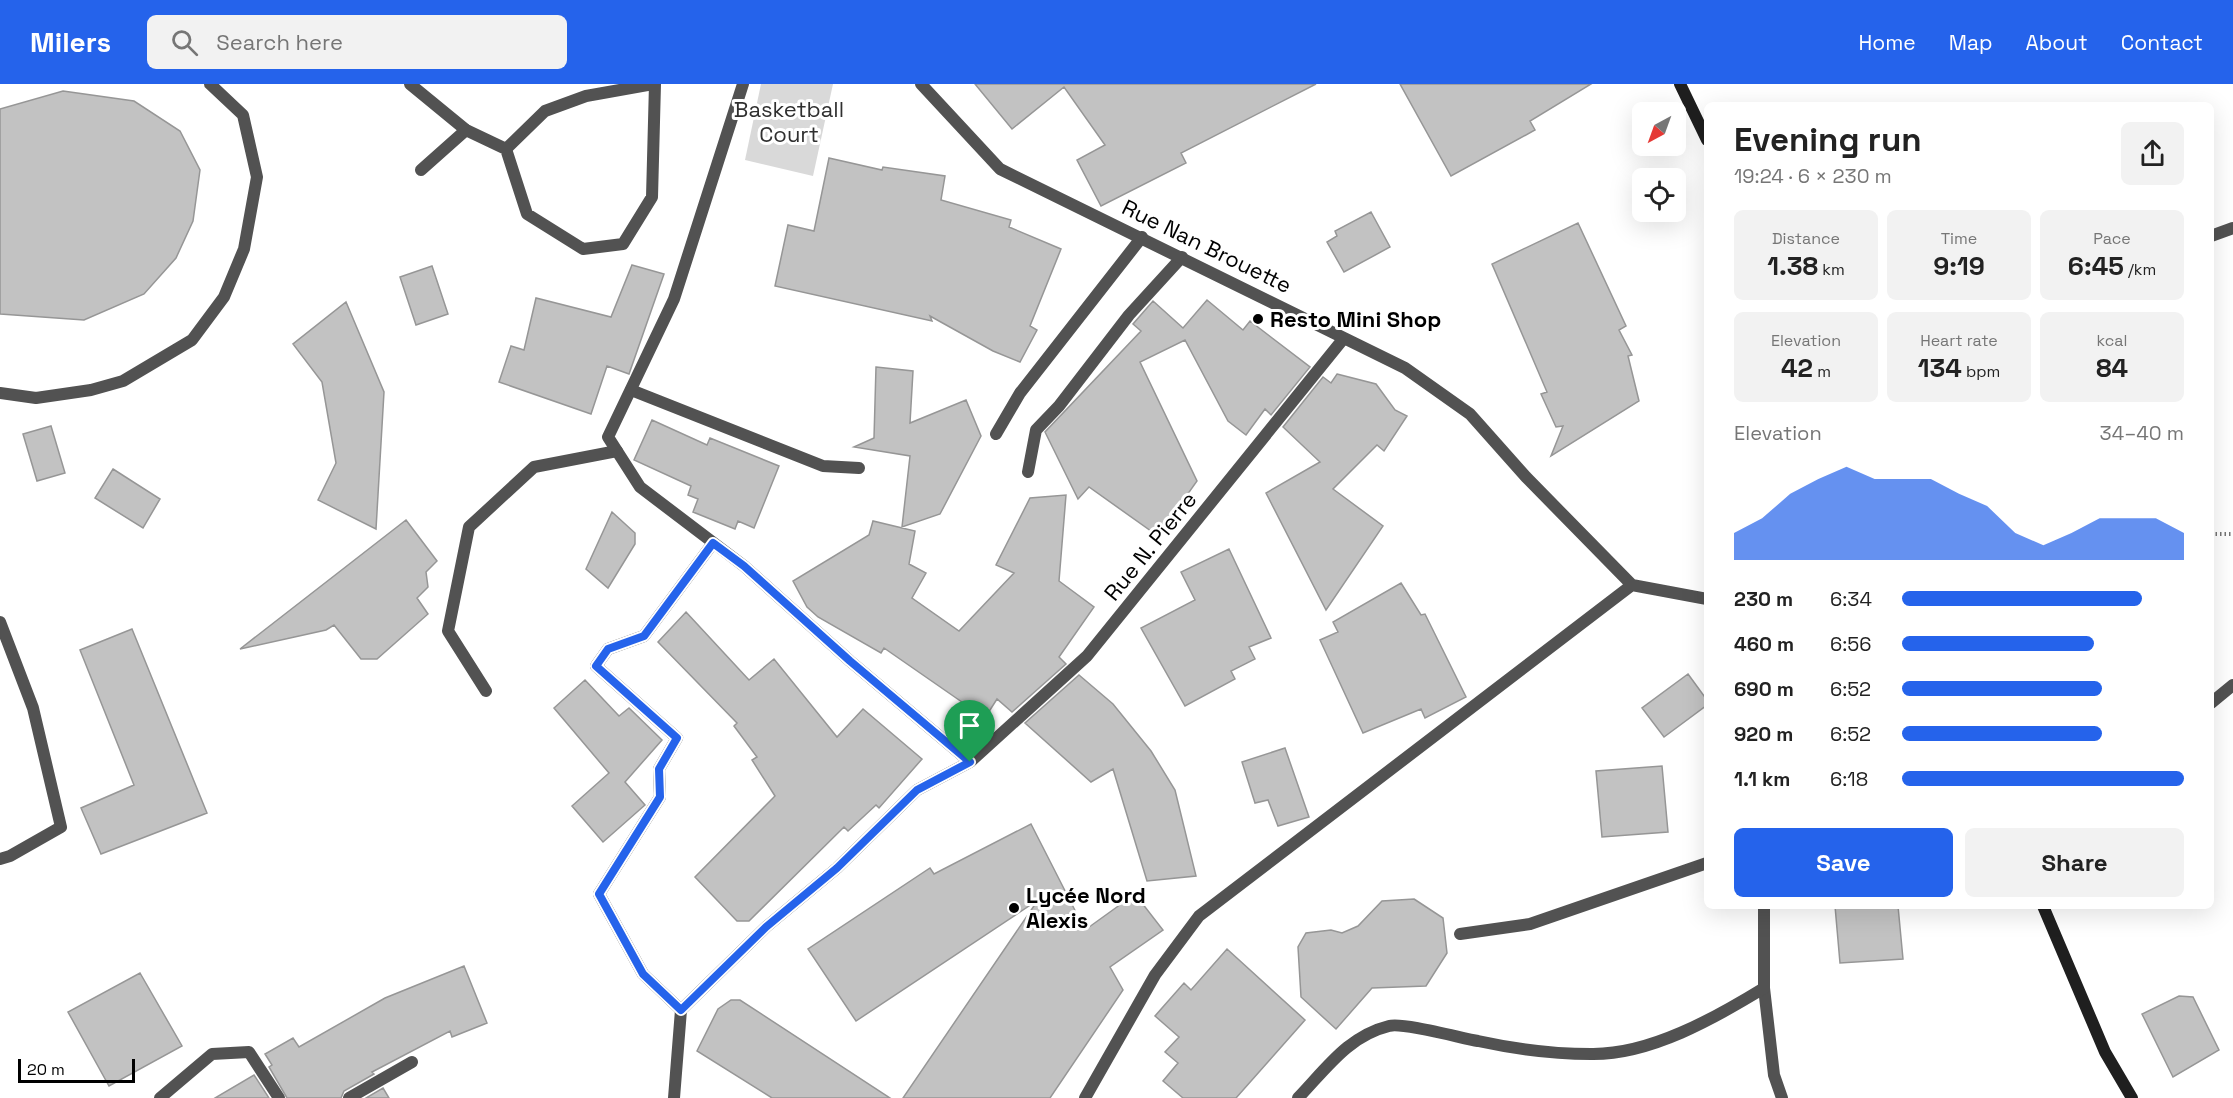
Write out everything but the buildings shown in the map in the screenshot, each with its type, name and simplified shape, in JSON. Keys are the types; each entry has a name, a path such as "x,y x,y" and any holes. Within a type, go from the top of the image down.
{"street":[{"path":"0,393 36,398 91,390 123,381 192,340 224,297 244,249 256,177 243,115 210,84"},
{"path":"410,84 466,130 506,149 527,214 583,249 622,244 652,197 654,84 586,96 545,111 506,149"},
{"path":"743,84 674,299 608,437 640,487 744,566 850,661 970,762"},
{"name":"Rue Nan Brouette","path":"921,84 1000,169 1405,368 1470,414 1526,477 1632,585"},
{"path":"1680,84 1704,134"},
{"path":"422,170 466,130"},
{"path":"2214,235 2233,228"},
{"path":"996,434 1020,393 1142,237"},
{"path":"1028,472 1036,430 1059,406 1129,315 1182,257"},
{"name":"Rue N. Pierre","path":"681,1010 766,927 837,868 917,790 970,762 1087,657 1344,338"},
{"path":"631,390 823,466 859,468"},
{"path":"486,691 448,631 469,526 534,467 617,451"},
{"path":"674,1098 681,1010 643,974 599,894 660,797 659,769 677,738 596,666 608,649 644,636 713,543"},
{"path":"1085,1098 1155,975 1176,943 1199,916 1632,585 1704,598"},
{"path":"0,622 33,708 61,827 10,856 0,859"},
{"path":"2214,701 2233,685"},
{"path":"1460,934 1530,924 1704,864"},
{"path":"1764,909 1764,988 1774,1075 1782,1098"},
{"path":"2044,909 2105,1052 2132,1098"},
{"path":"1298,1098 1351,1041 1391,1025 1515,1048 1593,1054 1626,1049 1679,1035 1724,1013 1764,988"},
{"path":"160,1098 212,1054 249,1052 279,1098"},
{"path":"349,1098 412,1062"}],"path":[{"path":"2214,534 2233,534"}],"green space":[{"name":"Basketball Court","path":"761,84 833,84 813,176 745,160"}],"place":[{"name":"Resto Mini Shop","path":"1258,319"},
{"name":"Lycée Nord Alexis","path":"1014,908"}],"route":[{"path":"713,543 744,566 850,661 970,762 917,790 837,868 766,927 681,1010 643,974 599,894 660,797 659,769 677,738 596,666 608,649 644,636 713,543"}]}
